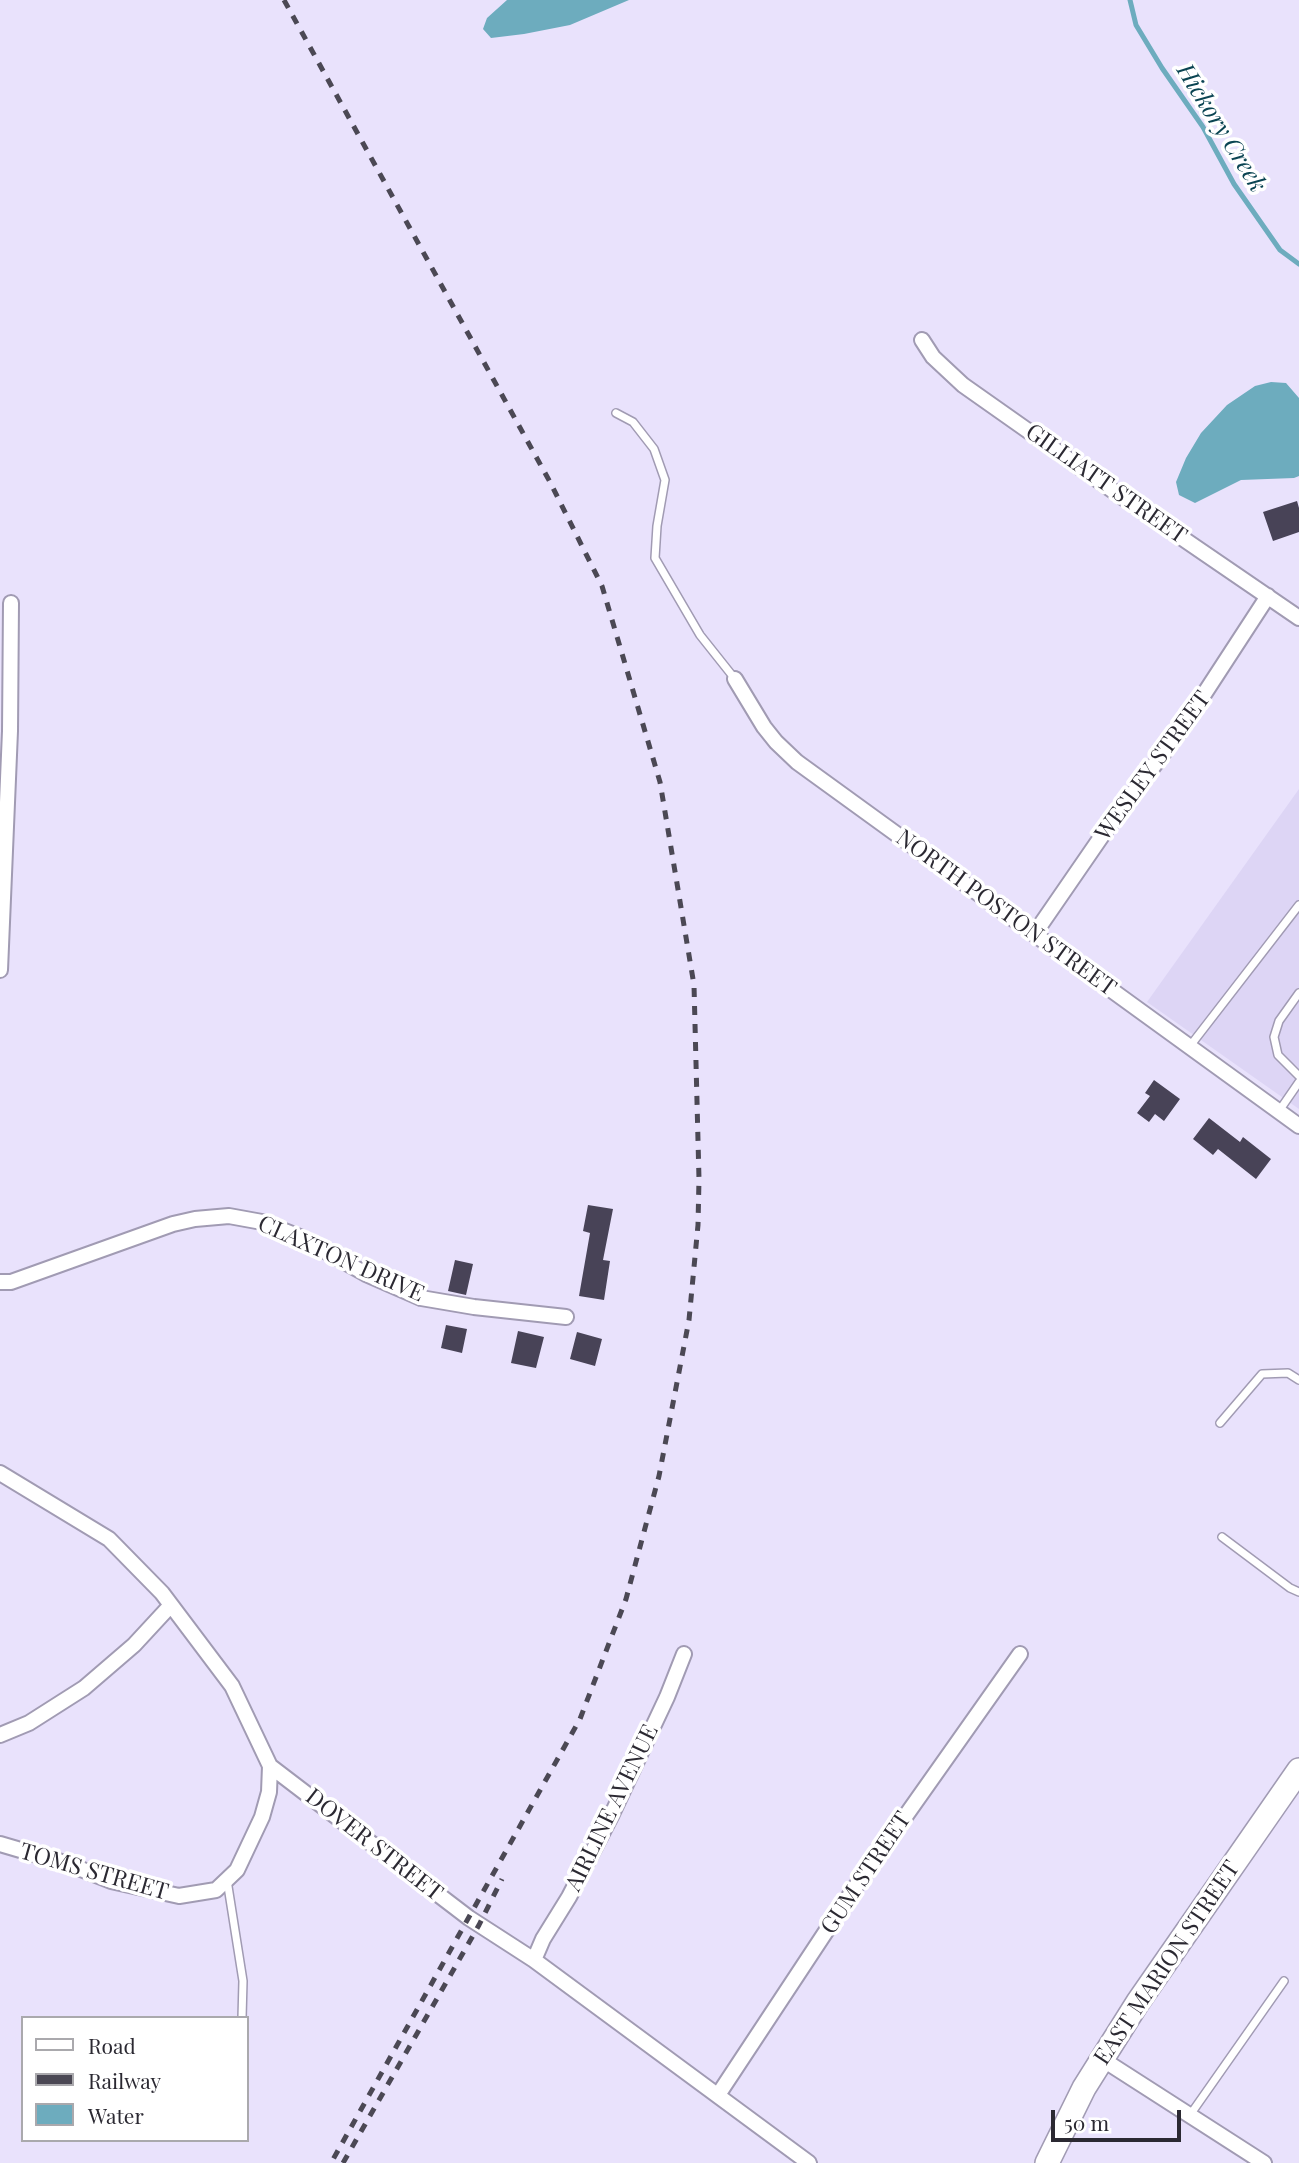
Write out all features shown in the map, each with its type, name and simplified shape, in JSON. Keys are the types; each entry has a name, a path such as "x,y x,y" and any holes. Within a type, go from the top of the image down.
{"main road":[{"name":"EAST MARION STREET","path":"1046,2163 1102,2059 1299,1770"}],"street":[{"name":"GILLIATT STREET","path":"922,340 933,357 962,385 1299,618"},
{"name":"WESLEY STREET","path":"1035,933 1108,827 1188,719 1268,596"},
{"path":"0,970 10,731 11,603"},
{"name":"NORTH POSTON STREET","path":"735,680 770,734 797,762 1299,1126"},
{"name":"CLAXTON DRIVE","path":"0,1282 11,1282 173,1224 229,1216 249,1218 300,1237 366,1274 421,1298 566,1317"},
{"name":"DOVER STREET","path":"0,1473 109,1539 162,1593 232,1686 270,1766 469,1918 534,1960 809,2163"},
{"path":"0,1735 29,1723 84,1688 134,1645 171,1605"},
{"name":"AIRLINE AVENUE","path":"534,1960 542,1939 569,1897 612,1814 667,1697 684,1654"},
{"name":"GUM STREET","path":"718,2095 854,1889 1020,1654"},
{"path":"227,1879 237,1870 262,1818 269,1792 270,1766"},
{"name":"TOMS STREET","path":"0,1844 68,1864 111,1881 178,1896 216,1890 227,1879"},
{"path":"1102,2059 1264,2163"}],"lane":[{"path":"616,413 633,422 654,449 665,480 655,558 700,635 735,680"},
{"path":"1190,1046 1299,905"},
{"path":"1299,993 1279,1021 1275,1037 1279,1055 1299,1076"},
{"path":"1279,1111 1299,1082"},
{"path":"1220,1423 1262,1374 1288,1373 1299,1380"},
{"path":"1222,1537 1299,1592"},
{"path":"227,1879 243,1980 242,2016"},
{"path":"1190,2115 1284,1981"}],"shaded area":[{"path":"1299,789 1299,1109 1147,1002"}],"water":[{"path":"507,0 629,0 570,25 491,38 483,29 487,18"},
{"path":"1271,382 1286,383 1299,398 1299,476 1241,480 1195,503 1179,495 1176,482 1201,433 1227,405 1255,386"}],"building":[{"path":"1297,501 1299,532 1273,541 1263,512"},
{"path":"1154,1080 1180,1099 1164,1121 1155,1114 1149,1122 1137,1113 1150,1096 1145,1093"},
{"path":"1209,1118 1240,1142 1243,1137 1271,1159 1256,1179 1218,1149 1213,1155 1193,1139"},
{"path":"588,1205 613,1209 603,1260 610,1261 604,1300 579,1296 590,1233 583,1231"},
{"path":"455,1260 473,1264 466,1295 448,1291"},
{"path":"446,1325 467,1329 462,1353 441,1348"},
{"path":"518,1331 544,1337 536,1368 511,1363"},
{"path":"577,1332 602,1339 595,1366 570,1359"}],"waterway":[{"name":"Hickory Creek","path":"1130,0 1136,25 1203,127 1234,184 1280,250 1299,264"}],"railway":[{"path":"284,0 550,482 602,586 660,782 694,985 699,1179 698,1225 689,1320 659,1476 626,1599 580,1719 331,2163"},
{"path":"343,2163 479,1925 502,1879"}]}
